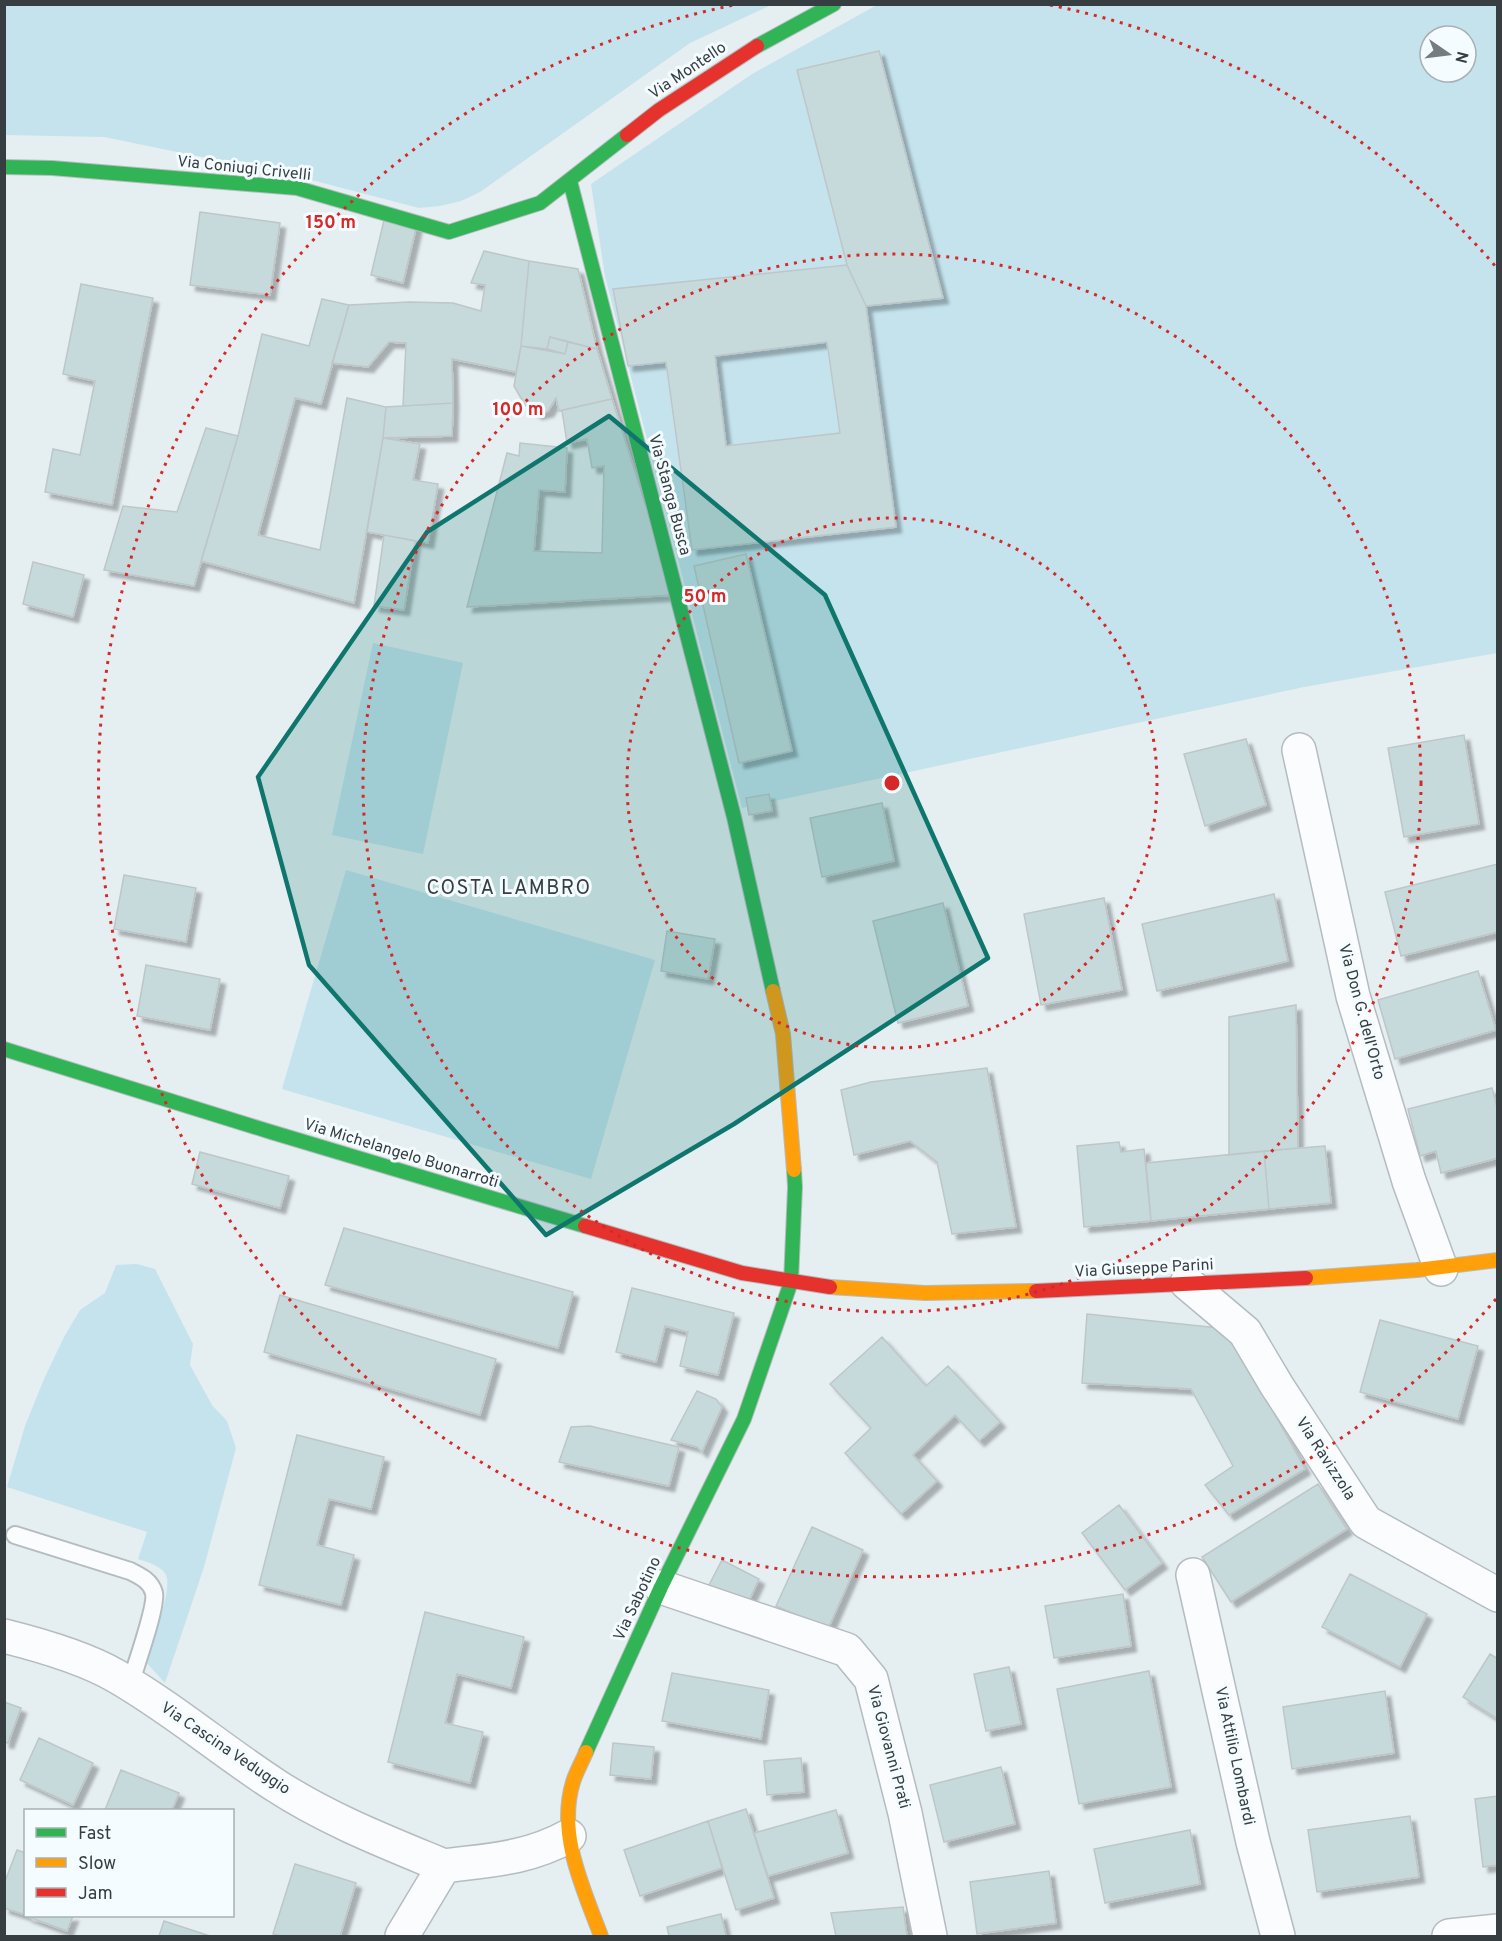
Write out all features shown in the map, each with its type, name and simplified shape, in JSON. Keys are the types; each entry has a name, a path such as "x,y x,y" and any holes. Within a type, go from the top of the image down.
{"street":[{"name":"Via Montello","path":"570,181 668,104 760,43 834,4"},
{"name":"Via Coniugi Crivelli","path":"4,167 52,168 297,188 449,232 540,203 570,181"},
{"name":"Via Stanga Busca","path":"570,181 734,817 783,1034 795,1187 790,1282"},
{"name":"Via Don G. dell'Orto","path":"1299,750 1353,996 1409,1180 1441,1269"},
{"name":"Via Michelangelo Buonarroti","path":"4,1049 271,1132 742,1273 790,1282"},
{"name":"Via Giuseppe Parini","path":"790,1282 890,1292 995,1292 1343,1276 1441,1269 1497,1260"},
{"name":"Via Sabotino","path":"601,1936 574,1864 569,1836 568,1807 573,1781 661,1587 744,1419 790,1282"},
{"name":"Via Ravizzola","path":"1187,1283 1245,1332 1277,1386 1366,1522 1497,1594"},
{"name":"Via Attilio Lombardi","path":"1193,1575 1253,1842 1278,1936"},
{"name":"Via Giovanni Prati","path":"661,1587 846,1650 871,1679 905,1813 930,1936"},
{"name":"Via Cascina Veduggio","path":"4,1636 73,1658 114,1675 175,1714 277,1786 355,1828 444,1866"},
{"path":"402,1936 444,1866 519,1856 544,1849 569,1836"},
{"path":"1449,1936 1497,1931"}],"lane":[{"path":"15,1535 130,1571 147,1580 154,1592 153,1609 130,1685"}],"highlighted area":[{"path":"609,416 825,595 988,958 734,1124 546,1235 309,965 258,777 427,532"}],"shaded area":[{"path":"5,5 771,5 690,43 480,192 461,201 419,208 300,177 104,137 5,135"},
{"path":"877,5 1497,5 1497,653 1304,687 742,808 605,276 591,184 752,74"},
{"path":"373,643 463,663 423,854 332,835"},
{"path":"346,870 655,960 591,1179 282,1089"},
{"path":"137,1264 155,1269 193,1344 190,1365 212,1405 227,1421 236,1448 204,1567 165,1683 145,1661 167,1593 164,1572 138,1559 147,1532 7,1487 25,1426 64,1337 80,1310 105,1293 116,1265"}],"building":[{"path":"879,51 943,298 866,306 847,265 797,70"},
{"path":"200,212 280,223 270,295 190,285"},
{"path":"385,216 417,224 403,283 371,275"},
{"path":"484,251 529,261 521,346 516,372 452,359 453,403 403,406 406,343 389,342 368,367 332,363 349,305 409,302 453,303 481,311 485,285 471,283"},
{"path":"529,261 578,269 597,349 550,337 547,349 521,346"},
{"path":"847,265 866,306 896,527 692,550 666,362 628,366 613,289","holes":["827,342 840,433 726,446 715,356"]},
{"path":"81,284 153,298 112,505 45,492 53,449 80,455 95,381 63,374"},
{"path":"322,299 349,305 321,404 295,398 258,535 320,550 347,398 386,407 383,438 354,603 201,561 238,436 262,334 309,346"},
{"path":"550,337 568,342 565,354 547,349"},
{"path":"568,342 597,349 612,399 559,411 556,398 548,411 537,414 525,405 514,386 521,346 565,354"},
{"path":"612,399 674,595 467,607 507,453 519,456 520,443 567,448 565,492 539,490 534,551 602,553 604,466 592,468 587,439 567,443 562,410"},
{"path":"453,403 452,436 383,438 386,407"},
{"path":"206,428 238,436 194,586 104,570 123,506 177,512"},
{"path":"383,438 420,444 413,480 438,484 428,543 367,532"},
{"path":"384,535 415,541 404,610 374,606"},
{"path":"746,554 792,751 739,763 694,566"},
{"path":"33,562 84,575 73,617 23,604"},
{"path":"1464,735 1479,824 1404,837 1388,748"},
{"path":"1246,739 1266,805 1205,826 1184,754"},
{"path":"769,794 772,811 749,815 746,798"},
{"path":"882,803 894,861 822,877 810,818"},
{"path":"1498,864 1498,932 1401,956 1385,892"},
{"path":"124,875 196,888 186,942 114,929"},
{"path":"1274,894 1288,961 1157,991 1142,924"},
{"path":"1104,898 1122,990 1041,1005 1024,914"},
{"path":"943,903 968,1006 898,1023 873,921"},
{"path":"667,931 715,939 708,979 661,971"},
{"path":"146,965 220,979 210,1030 137,1016"},
{"path":"1478,971 1496,1030 1395,1059 1378,1000"},
{"path":"1296,1005 1298,1148 1229,1155 1229,1017"},
{"path":"987,1068 1016,1227 952,1234 937,1162 910,1141 854,1155 841,1090 871,1082"},
{"path":"1492,1088 1498,1111 1498,1158 1441,1173 1436,1151 1420,1156 1408,1109"},
{"path":"1119,1142 1121,1152 1144,1149 1151,1221 1084,1227 1077,1146"},
{"path":"1325,1146 1331,1203 1269,1209 1264,1151"},
{"path":"1264,1151 1269,1209 1151,1221 1146,1163"},
{"path":"200,1152 289,1176 280,1208 192,1184"},
{"path":"344,1228 573,1292 558,1348 325,1285"},
{"path":"632,1288 734,1313 718,1375 680,1366 688,1332 665,1326 656,1362 616,1352"},
{"path":"280,1295 496,1359 480,1415 264,1352"},
{"path":"1087,1314 1228,1329 1305,1469 1229,1515 1205,1485 1233,1466 1191,1389 1082,1383"},
{"path":"1380,1320 1478,1346 1458,1419 1360,1392"},
{"path":"882,1337 926,1386 948,1366 1000,1422 979,1441 955,1415 913,1455 937,1481 901,1514 845,1453 871,1428 830,1384"},
{"path":"697,1391 716,1399 722,1407 702,1452 697,1447 671,1440"},
{"path":"590,1426 679,1447 669,1486 559,1462 571,1427"},
{"path":"297,1435 384,1457 371,1509 329,1499 317,1545 354,1555 341,1605 259,1585"},
{"path":"1318,1484 1347,1529 1231,1602 1202,1557"},
{"path":"1119,1505 1162,1563 1125,1590 1082,1533"},
{"path":"812,1527 863,1550 828,1629 776,1606"},
{"path":"722,1560 759,1579 746,1607 708,1587"},
{"path":"1350,1574 1427,1614 1400,1667 1322,1627"},
{"path":"1123,1594 1131,1646 1054,1658 1045,1606"},
{"path":"425,1612 524,1637 511,1688 457,1674 445,1723 483,1732 470,1783 388,1762"},
{"path":"1490,1654 1498,1659 1498,1719 1463,1697"},
{"path":"1009,1667 1021,1724 986,1731 974,1674"},
{"path":"1149,1671 1171,1787 1079,1804 1057,1689"},
{"path":"672,1673 769,1690 761,1739 662,1721"},
{"path":"1385,1691 1394,1753 1292,1769 1283,1707"},
{"path":"4,1702 21,1708 8,1743 4,1742"},
{"path":"39,1738 93,1763 73,1805 20,1780"},
{"path":"613,1743 654,1747 651,1779 610,1775"},
{"path":"801,1758 804,1792 767,1795 764,1761"},
{"path":"1001,1767 1015,1824 944,1842 930,1785"},
{"path":"121,1770 179,1793 172,1809 105,1809"},
{"path":"1498,1796 1498,1865 1483,1867 1475,1799"},
{"path":"746,1809 774,1898 736,1910 708,1821"},
{"path":"836,1810 848,1853 768,1876 754,1833"},
{"path":"1410,1816 1419,1877 1317,1892 1308,1830"},
{"path":"708,1821 722,1868 640,1896 624,1850"},
{"path":"1190,1830 1200,1884 1105,1903 1094,1849"},
{"path":"17,1850 24,1852 24,1914 4,1908 4,1884"},
{"path":"295,1864 356,1883 340,1936 273,1934"},
{"path":"1049,1871 1056,1923 977,1934 970,1882"},
{"path":"903,1907 907,1936 836,1936 831,1913"},
{"path":"721,1914 726,1936 669,1936 667,1927"},
{"path":"29,1917 73,1917 67,1931"},
{"path":"164,1921 210,1936 159,1936"}],"traffic: fast":[{"path":"757,46 834,4"},
{"path":"4,167 52,168 297,188 449,232 540,203 627,135"},
{"path":"570,181 734,817 773,991"},
{"path":"4,1049 585,1226"},
{"path":"586,1752 661,1587 744,1419 791,1282 794,1170"}],"traffic: slow":[{"path":"773,991 783,1034 794,1170"},
{"path":"1306,1278 1417,1270 1498,1260"},
{"path":"830,1287 925,1293 1036,1291"},
{"path":"586,1752 573,1782 568,1821 574,1860 601,1936"}],"traffic: jam":[{"path":"627,135 659,110 757,46"},
{"path":"585,1226 742,1273 830,1287"},
{"path":"1036,1291 1306,1278"}],"district":[{"name":"COSTA LAMBRO","path":"509,889"}]}
